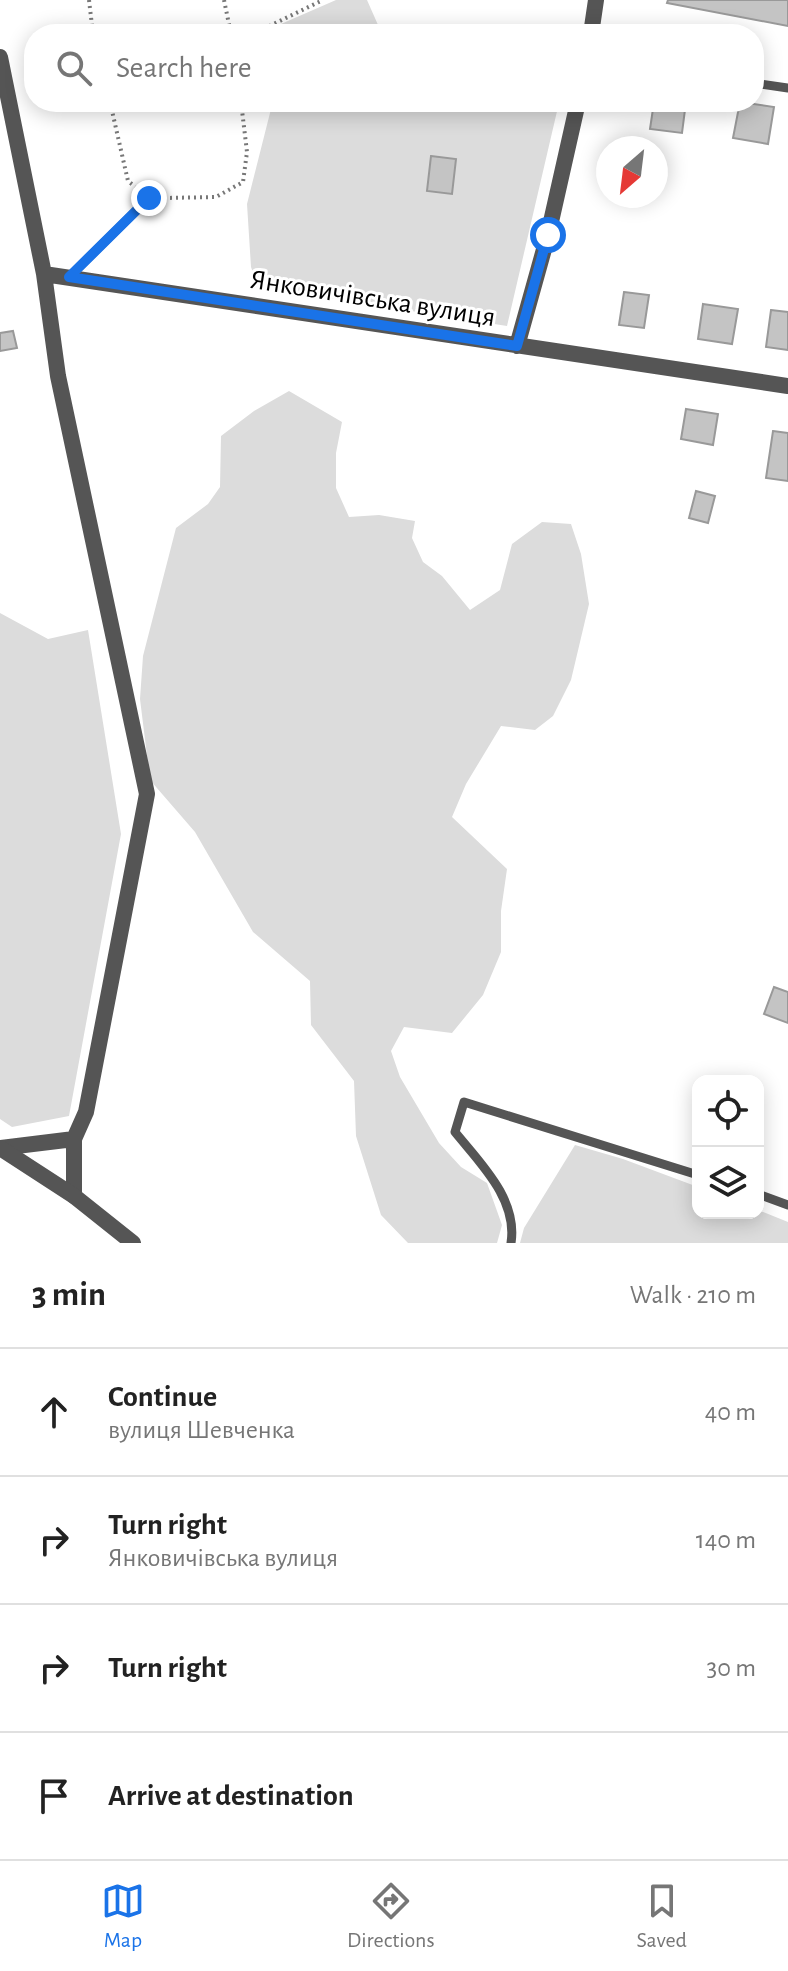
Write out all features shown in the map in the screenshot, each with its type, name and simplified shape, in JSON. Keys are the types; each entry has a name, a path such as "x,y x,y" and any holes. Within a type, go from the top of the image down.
{"street":[{"path":"592,24 596,0"},
{"path":"0,57 44,274 58,376 147,794 86,1112 74,1139 74,1196"},
{"path":"517,346 548,235 576,112"},
{"name":"Янковичівська вулиця","path":"44,274 788,386"},
{"path":"0,1148 74,1139"},
{"path":"0,1148 74,1196 123,1240"}],"lane":[{"path":"764,84 788,88"},
{"path":"69,277 149,198"},
{"path":"511,1243 513,1229 500,1188 455,1132 464,1102 692,1173"},
{"path":"764,1196 788,1205"}],"path":[{"path":"89,0 92,24"},
{"path":"224,0 229,24"},
{"path":"274,24 323,0"},
{"path":"112,112 128,181 149,198 216,197 243,182 247,152 242,112"}],"shaded area":[{"path":"336,0 367,0 378,24 281,24"},
{"path":"270,112 557,112 507,326 258,287 251,267 247,204"},
{"path":"289,391 342,422 336,453 336,488 349,517 379,515 415,521 412,538 423,562 442,576 470,610 500,590 512,544 542,522 571,524 581,554 589,604 571,680 553,716 535,730 501,726 466,784 452,817 507,869 501,911 501,952 483,995 452,1033 404,1027 391,1051 400,1077 439,1143 461,1167 487,1183 502,1225 497,1243 408,1243 381,1215 356,1136 354,1081 311,1025 310,981 253,932 195,832 150,780 140,699 143,656 176,528 208,504 220,487 221,436 254,411"},
{"path":"0,613 48,639 88,630 121,834 69,1116 12,1127 0,1119"},
{"path":"575,1145 692,1185 692,1219 764,1219 764,1212 788,1222 788,1243 520,1243 524,1228"}],"building":[{"path":"668,0 788,0 788,26 667,3"},
{"path":"764,106 774,107 768,144 733,138 738,112 764,112"},
{"path":"653,112 685,112 682,133 650,129"},
{"path":"431,156 456,159 452,194 427,191"},
{"path":"624,292 649,295 644,328 619,325"},
{"path":"703,304 738,309 732,344 698,339"},
{"path":"771,310 788,312 788,350 766,347"},
{"path":"13,331 17,348 0,351 0,333"},
{"path":"686,409 718,414 713,445 681,439"},
{"path":"773,431 788,433 788,481 766,478"},
{"path":"696,491 715,496 708,523 689,518"},
{"path":"774,987 788,992 788,1023 764,1014"}],"route":[{"path":"149,198 69,277 517,346 548,235"}]}
